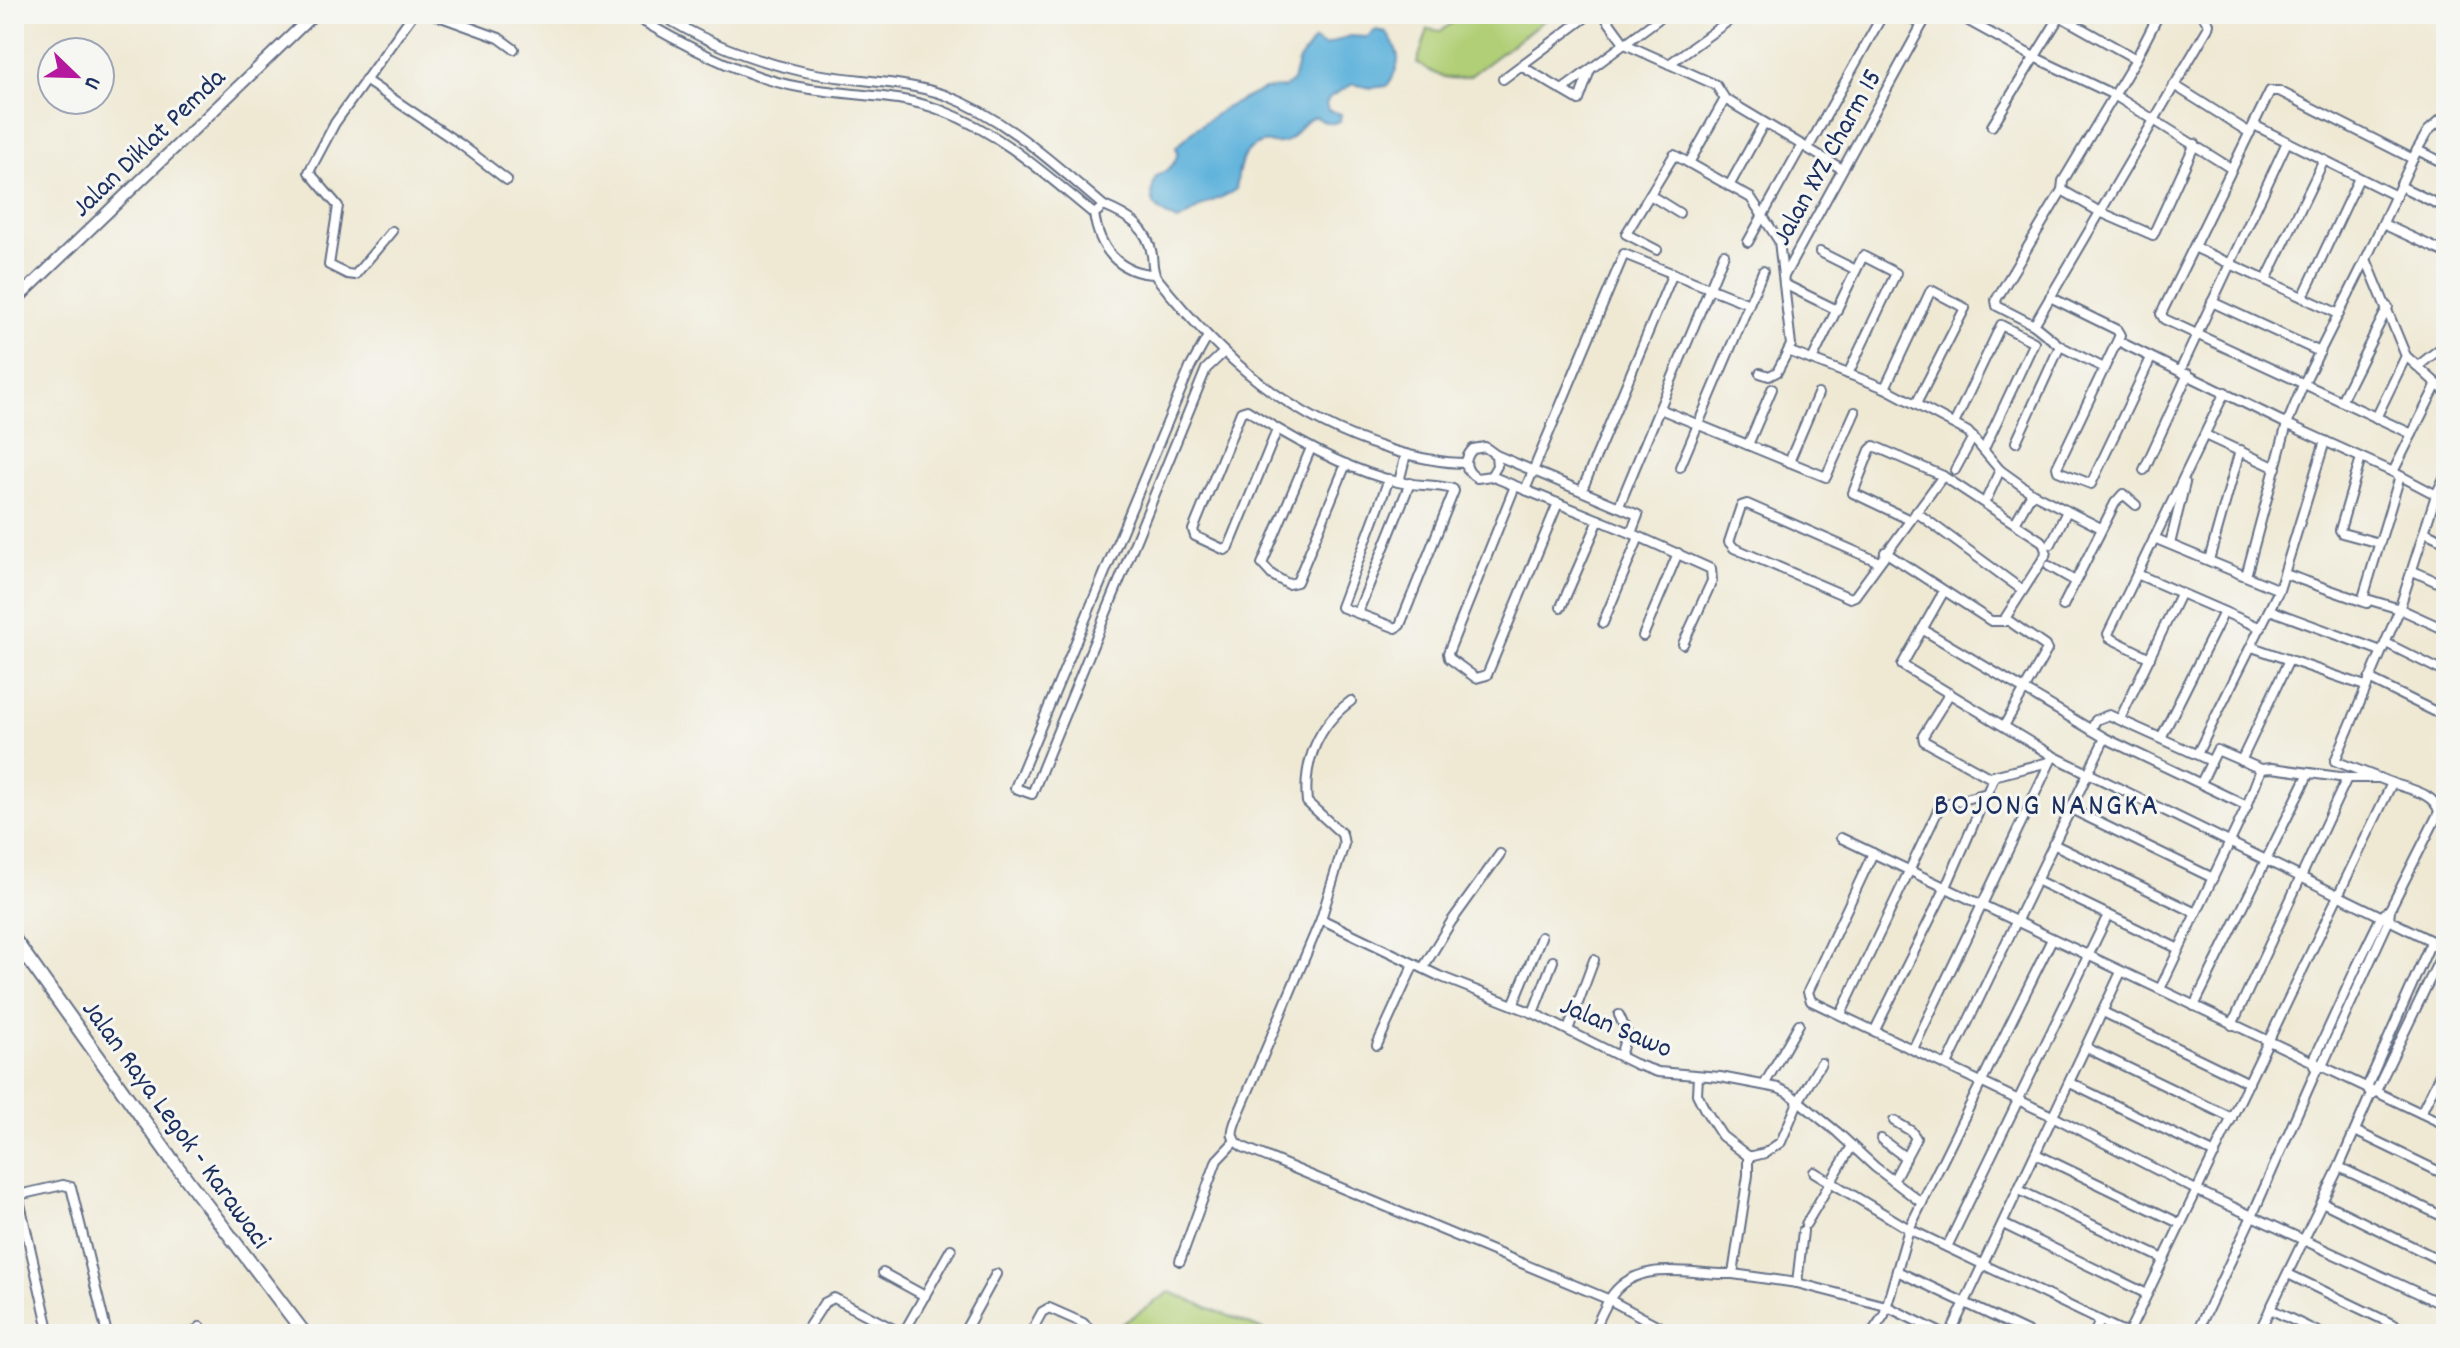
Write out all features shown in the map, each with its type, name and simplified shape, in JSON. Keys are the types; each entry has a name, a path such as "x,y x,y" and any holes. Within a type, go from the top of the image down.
{"main road":[{"name":"Jalan Raya Legok - Karawaci","path":"14,939 173,1161 305,1334"}],"street":[{"name":"Jalan Diklat Pemda","path":"14,302 314,14"},
{"path":"392,231 355,275 329,265 338,206 309,172 323,144 365,80 413,14"},
{"path":"433,14 499,38 514,49"},
{"path":"631,14 725,63 796,87 908,102 940,109 977,125 1015,150 1094,214 1096,232 1108,253 1119,263 1134,271 1154,274"},
{"path":"660,14 731,50 801,71 912,87 945,95 985,114 1023,139 1104,206 1127,215 1144,230 1150,242 1154,274 1207,338 1289,405 1353,437 1406,454 1449,463 1466,463"},
{"path":"1503,79 1590,14"},
{"path":"1603,14 1625,44 1716,85 1725,99 1842,169"},
{"path":"1562,90 1665,14"},
{"path":"1669,64 1738,14"},
{"path":"1748,242 1883,14"},
{"path":"1904,14 1922,25"},
{"name":"Jalan XYZ Charm 15","path":"1784,280 1928,14"},
{"path":"2104,368 2060,346 2034,325 1997,306 1996,302 2159,14"},
{"path":"1992,126 2058,15 2136,59"},
{"path":"1962,16 2034,57 2114,95 2232,169"},
{"path":"2034,325 2208,28 2206,16"},
{"path":"1521,66 1579,100 1591,69"},
{"path":"365,80 507,180"},
{"path":"2174,85 2252,129 2287,142 2396,196"},
{"path":"2412,434 2164,319 2161,314 2270,91 2276,89 2415,155 2446,164"},
{"path":"1689,163 1725,99"},
{"path":"2246,576 2287,424 2303,385 2415,155 2428,131 2446,116"},
{"path":"1729,186 1764,123"},
{"path":"2144,470 2198,333 2287,142"},
{"path":"2062,190 2100,212 2154,234 2195,144"},
{"path":"1657,250 1626,234 1674,155 1751,198 1779,241 1791,345 1777,372 1769,376 1760,373"},
{"path":"2266,280 2324,160"},
{"path":"2303,297 2359,178"},
{"path":"2400,186 2446,208"},
{"path":"1650,195 1679,213"},
{"path":"1094,214 1104,206"},
{"path":"2383,224 2446,253"},
{"path":"2194,247 2339,314"},
{"path":"1820,252 1856,270"},
{"path":"1619,506 1724,254"},
{"path":"1525,490 1623,255 1749,304"},
{"path":"1812,360 1863,256 1896,273 1848,374"},
{"path":"2366,259 2406,356 2446,392"},
{"path":"1680,467 1763,271"},
{"path":"1582,490 1673,273"},
{"path":"1784,280 1837,310"},
{"path":"1885,388 1931,290 1965,308 1916,404"},
{"path":"2050,297 2117,330 2120,335 2057,467 2058,471 2089,485 2151,358"},
{"path":"2212,302 2320,352"},
{"path":"2341,401 2388,307"},
{"path":"1954,424 2001,325 2034,342 1984,449"},
{"path":"1207,338 1190,368 1015,788 1032,794 1204,374 1224,352"},
{"path":"2118,341 2446,500"},
{"path":"2418,366 2446,344"},
{"path":"2016,442 2060,346"},
{"path":"1788,351 1885,388 1954,424 1973,437 2000,470 2032,493 2101,528"},
{"path":"2376,418 2406,356"},
{"path":"1190,368 1204,374"},
{"path":"2437,384 2412,434 2397,474 2363,598 2446,630"},
{"path":"1748,445 1772,389"},
{"path":"2150,658 2110,638 2108,634 2225,392"},
{"path":"1789,462 1818,394"},
{"path":"1660,409 1828,477 1855,412"},
{"path":"1277,430 1229,547 1225,550 1200,541 1193,530 1241,412 1247,410 1277,430 1346,464 1399,482 1450,488 1454,491 1399,628 1341,607 1389,479"},
{"path":"2205,435 2276,468"},
{"path":"1955,470 1973,437"},
{"path":"2197,754 2279,590 2325,441"},
{"path":"2004,620 2021,589 2045,556 2045,545 1943,476 1882,448 1874,446 1870,450 1853,493 1913,516 2021,589"},
{"path":"1603,623 1635,535 1638,513 1496,455 1488,448 1478,447 1469,453 1466,463 1474,477 1491,476 1558,503 1635,535 1709,566 1712,581 1683,644"},
{"path":"1311,448 1262,564 1272,575 1288,584 1297,582 1346,464"},
{"path":"2209,560 2240,450"},
{"path":"1399,482 1406,454"},
{"path":"1491,476 1497,466 1496,455"},
{"path":"2361,458 2340,530 2379,543"},
{"path":"2170,544 2190,465"},
{"path":"1987,498 2000,470"},
{"path":"2333,776 2335,761 2399,611 2436,495 2446,474"},
{"path":"1879,562 1747,504 1741,506 1729,542 1734,548 1850,598 1855,596 1943,476"},
{"path":"1358,612 1410,483"},
{"path":"1515,486 1448,653 1449,658 1476,678 1487,675 1558,503"},
{"path":"2016,521 2032,493"},
{"path":"2063,606 2115,503 2123,494 2136,505"},
{"path":"2051,544 2067,511"},
{"path":"1561,607 1599,520"},
{"path":"2425,532 2446,542"},
{"path":"2154,538 2279,590"},
{"path":"1885,552 1991,621 2004,620 2014,624 2045,646 2047,650 2004,726"},
{"path":"1643,636 1678,553"},
{"path":"2049,566 2075,581"},
{"path":"2413,571 2446,586"},
{"path":"2137,574 2261,628"},
{"path":"2285,574 2399,611"},
{"path":"1944,591 1902,665 2004,726 2051,759 2230,841 2445,948 2371,1091"},
{"path":"2120,719 2180,594"},
{"path":"2270,610 2383,647 2446,673"},
{"path":"2161,738 2224,612"},
{"path":"1922,629 2105,738 2247,806"},
{"path":"2252,647 2367,683 2446,717"},
{"path":"2241,761 2289,660"},
{"path":"1950,693 1922,739 1989,777 2051,759"},
{"path":"1351,701 1334,715 1323,730 1307,769 1307,802 1342,834 1344,844 1321,919 1231,1132 1235,1141 1332,1186 1610,1300 1662,1328"},
{"path":"2091,730 2101,716 2109,715 2211,761"},
{"path":"1947,1065 2105,738"},
{"path":"2201,783 2218,750 2261,769 2347,778 2383,778"},
{"path":"1913,1049 2051,759"},
{"path":"2196,1334 2252,1216 2317,1066 2336,1009 2439,812 2438,806 2429,797 2335,761"},
{"path":"2160,989 2247,806 2261,769"},
{"path":"2194,1006 2309,773"},
{"path":"1875,1030 1946,887 1994,777"},
{"path":"2232,1025 2347,778"},
{"path":"1814,1172 1909,1229 2128,1334 2392,783"},
{"path":"1841,1014 1940,806 1987,793"},
{"path":"2071,809 2213,878"},
{"path":"1841,838 2446,1125"},
{"path":"2053,844 2196,913"},
{"path":"1873,853 1808,992 1811,1001 2054,1117 2196,1190 2446,1306"},
{"path":"1377,1045 1419,966 1500,854"},
{"path":"2036,880 2179,949"},
{"path":"1947,1247 2108,915"},
{"path":"2317,1066 2366,970 2385,918"},
{"name":"Jalan Sawo","path":"1321,919 1658,1072 1720,1077 1764,1085 1790,1094 1922,1203"},
{"path":"1513,1005 1541,937"},
{"path":"1871,1334 1884,1315 1909,1229 2052,939"},
{"path":"2258,1334 2355,1131 2431,942"},
{"path":"1568,1030 1594,960"},
{"path":"1533,1013 1553,961"},
{"path":"2357,966 2366,970"},
{"path":"1950,1334 2121,972"},
{"path":"2336,1009 2346,1013"},
{"path":"2103,1012 2249,1083"},
{"path":"1619,1015 1627,1033 1620,1056"},
{"path":"1764,1085 1799,1024"},
{"path":"2087,1048 2232,1118"},
{"path":"2421,1113 2446,1062"},
{"path":"1698,1076 1697,1094 1704,1108 1722,1136 1748,1156 1765,1153 1781,1142 1798,1102 1821,1063"},
{"path":"2070,1083 2215,1154"},
{"path":"1893,1181 1916,1138 1911,1131 1894,1121"},
{"path":"2355,1131 2446,1175"},
{"path":"1881,1139 1906,1158"},
{"path":"1180,1261 1217,1160 1235,1141"},
{"path":"1797,1283 1805,1228 1852,1146"},
{"path":"2036,1154 2181,1224"},
{"path":"1733,1274 1748,1156"},
{"path":"2339,1167 2446,1218"},
{"path":"50,1334 16,1195 69,1185 107,1334"},
{"path":"2019,1190 2164,1259"},
{"path":"2322,1202 2446,1263"},
{"path":"2003,1224 2147,1294"},
{"path":"804,1334 824,1303 834,1298 903,1334 951,1249"},
{"path":"1592,1334 1614,1293 1634,1276 1655,1270 1733,1274 1797,1283 1886,1306 1943,1334"},
{"path":"1897,1271 2031,1334"},
{"path":"883,1273 925,1296"},
{"path":"963,1334 996,1274"},
{"path":"2288,1274 2413,1334"},
{"path":"1030,1334 1042,1312 1049,1308 1083,1323 1095,1334"},
{"path":"2270,1309 2322,1334"},
{"path":"2437,1334 2446,1316"},
{"path":"2094,1334 2100,1321"},
{"path":"192,1334 200,1327 205,1334"}],"green space":[{"path":"1464,14 1553,14 1470,76 1455,79 1442,77 1417,63 1428,29 1441,31"},
{"path":"1170,1292 1273,1334 1118,1334 1116,1328"}],"water":[{"path":"1376,30 1386,32 1397,53 1397,65 1387,86 1371,88 1353,84 1330,97 1326,104 1328,110 1341,114 1340,121 1330,123 1315,117 1287,141 1254,146 1244,155 1236,189 1229,194 1177,221 1157,209 1152,198 1156,176 1172,165 1177,157 1176,147 1194,130 1225,108 1264,89 1284,88 1293,81 1298,62 1314,40 1325,46 1349,36 1367,37"}],"district":[{"name":"BOJONG NANGKA","path":"2047,803"}]}
